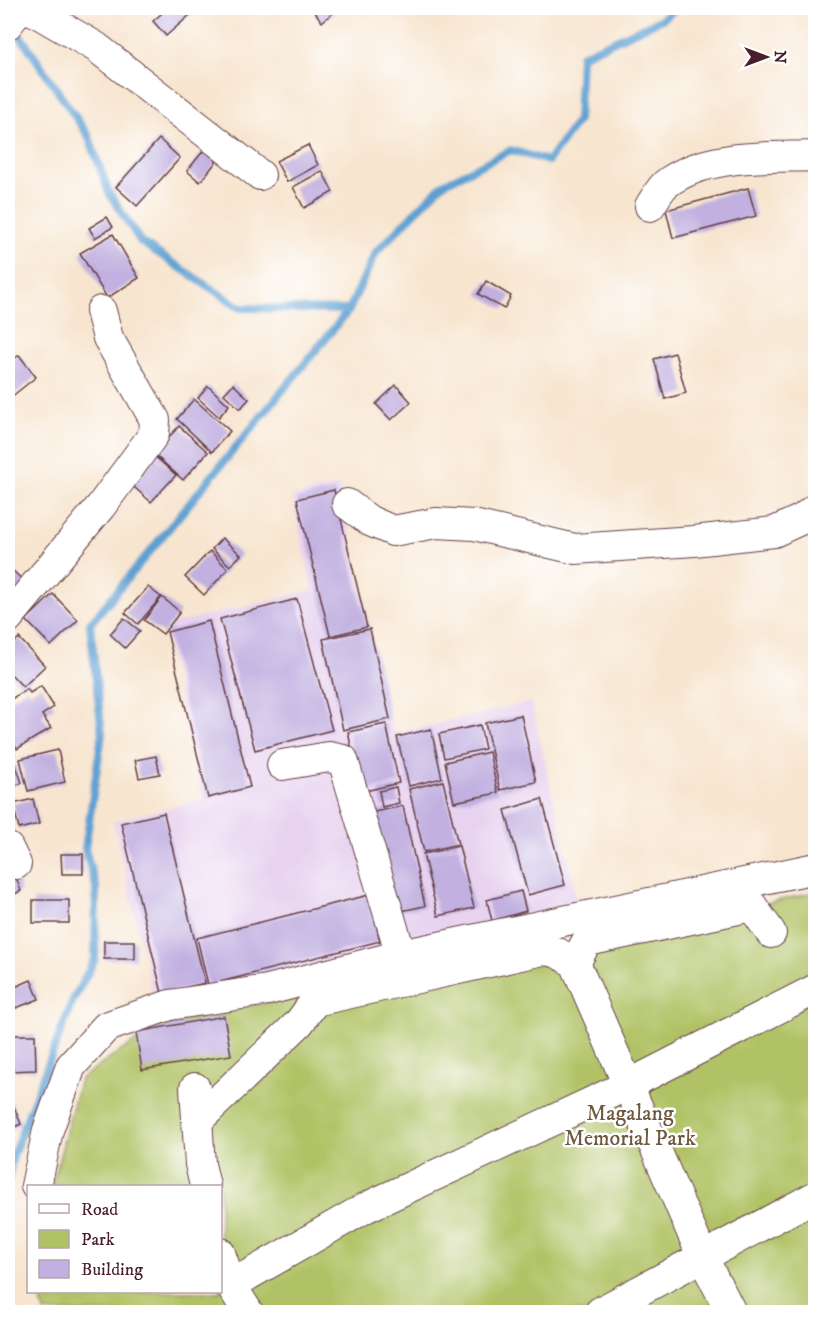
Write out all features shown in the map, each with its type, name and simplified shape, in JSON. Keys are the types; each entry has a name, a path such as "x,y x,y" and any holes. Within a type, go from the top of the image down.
{"street":[{"path":"8,24 20,8"},
{"path":"29,8 96,47 260,175"},
{"path":"650,206 666,184 710,163 729,159 816,156"},
{"path":"8,618 101,506 154,434 156,427 108,338 101,311"},
{"path":"347,504 370,521 393,531 436,523 474,525 575,549 694,542 774,532 802,519 816,508"},
{"path":"282,765 329,757 343,760 401,955"},
{"path":"36,1185 48,1130 71,1066 106,1027 170,1005 268,990 401,955 816,868"},
{"path":"575,963 586,941 752,906 771,933"},
{"path":"197,1121 299,1023 315,1001 543,950 556,952 575,963 704,1258 731,1312"},
{"path":"231,1285 365,1208 628,1085 816,989"},
{"path":"195,1088 205,1185"},
{"path":"600,1312 816,1196"},
{"path":"222,1258 231,1285 248,1312"}],"shaded area":[{"path":"339,485 393,734 531,702 578,903 155,1003 113,821 203,800 165,633 172,624 313,590 292,497"}],"green space":[{"name":"Magalang Memorial Park","path":"815,892 815,1312 44,1312 39,1293 222,1293 222,1185 52,1185 80,1079 170,1018 489,968"}],"building":[{"path":"168,8 198,8 166,36 153,21"},
{"path":"312,8 339,8 322,22"},
{"path":"159,139 180,158 137,206 116,187"},
{"path":"308,145 318,165 287,182 276,161"},
{"path":"204,150 217,161 200,182 187,171"},
{"path":"322,171 333,192 304,208 293,187"},
{"path":"748,188 756,216 673,238 666,210"},
{"path":"107,217 113,227 95,238 89,228"},
{"path":"113,234 139,278 107,298 80,253"},
{"path":"486,281 511,296 504,309 478,294"},
{"path":"675,353 686,393 665,399 654,359"},
{"path":"19,355 36,377 10,398 8,395 8,364"},
{"path":"233,384 249,399 240,409 224,394"},
{"path":"396,385 411,402 391,420 376,404"},
{"path":"208,386 229,405 219,417 198,398"},
{"path":"194,399 230,431 212,452 177,419"},
{"path":"179,426 208,452 183,480 154,454"},
{"path":"151,453 176,475 151,502 127,481"},
{"path":"334,490 367,627 330,636 297,499"},
{"path":"222,538 241,555 230,566 212,549"},
{"path":"210,551 228,569 204,595 185,577"},
{"path":"11,569 27,584 8,601 8,572"},
{"path":"148,587 161,597 138,624 125,613"},
{"path":"53,594 78,620 51,646 26,620"},
{"path":"162,597 180,612 163,634 144,620"},
{"path":"297,599 332,730 255,750 220,619"},
{"path":"124,618 140,631 125,648 110,634"},
{"path":"209,621 250,787 208,798 167,632"},
{"path":"370,629 390,719 343,730 323,639"},
{"path":"19,638 45,666 23,687 8,671 8,648"},
{"path":"41,686 54,707 42,715 51,728 17,749 8,734 8,701 27,689 30,693"},
{"path":"521,715 536,782 500,790 485,723"},
{"path":"386,724 399,783 361,792 348,732"},
{"path":"480,725 485,749 444,758 439,734"},
{"path":"431,729 442,778 409,786 397,737"},
{"path":"8,741 15,755 8,759"},
{"path":"58,750 65,782 28,791 20,759"},
{"path":"489,752 498,793 454,802 445,762"},
{"path":"156,756 160,774 139,778 135,760"},
{"path":"16,765 22,783 8,788 8,768"},
{"path":"443,781 458,844 424,852 409,789"},
{"path":"396,787 399,803 382,807 379,791"},
{"path":"33,799 39,824 19,829 13,804"},
{"path":"542,799 565,885 528,895 505,810"},
{"path":"403,806 425,906 391,913 369,813"},
{"path":"164,813 205,983 162,993 121,823"},
{"path":"459,846 474,908 438,916 423,854"},
{"path":"61,854 83,854 83,874 62,874"},
{"path":"12,866 21,891 10,896 8,868"},
{"path":"521,891 526,911 492,921 487,900"},
{"path":"369,895 380,941 208,985 197,938"},
{"path":"33,900 69,900 69,923 33,923"},
{"path":"104,941 135,941 135,959 104,959"},
{"path":"31,980 39,999 16,1008 8,990"},
{"path":"224,1016 231,1055 142,1070 136,1032"},
{"path":"8,1035 35,1035 36,1070 8,1071"},
{"path":"12,1102 21,1124 8,1130 8,1104"}],"waterway":[{"path":"8,1180 13,1155 73,1000 95,959 96,887 85,849 102,734 90,624 349,310 376,252 443,184 511,150 548,161 578,120 581,56 662,19 676,8"},
{"path":"13,25 89,137 109,193 141,242 241,308 349,310"}]}
